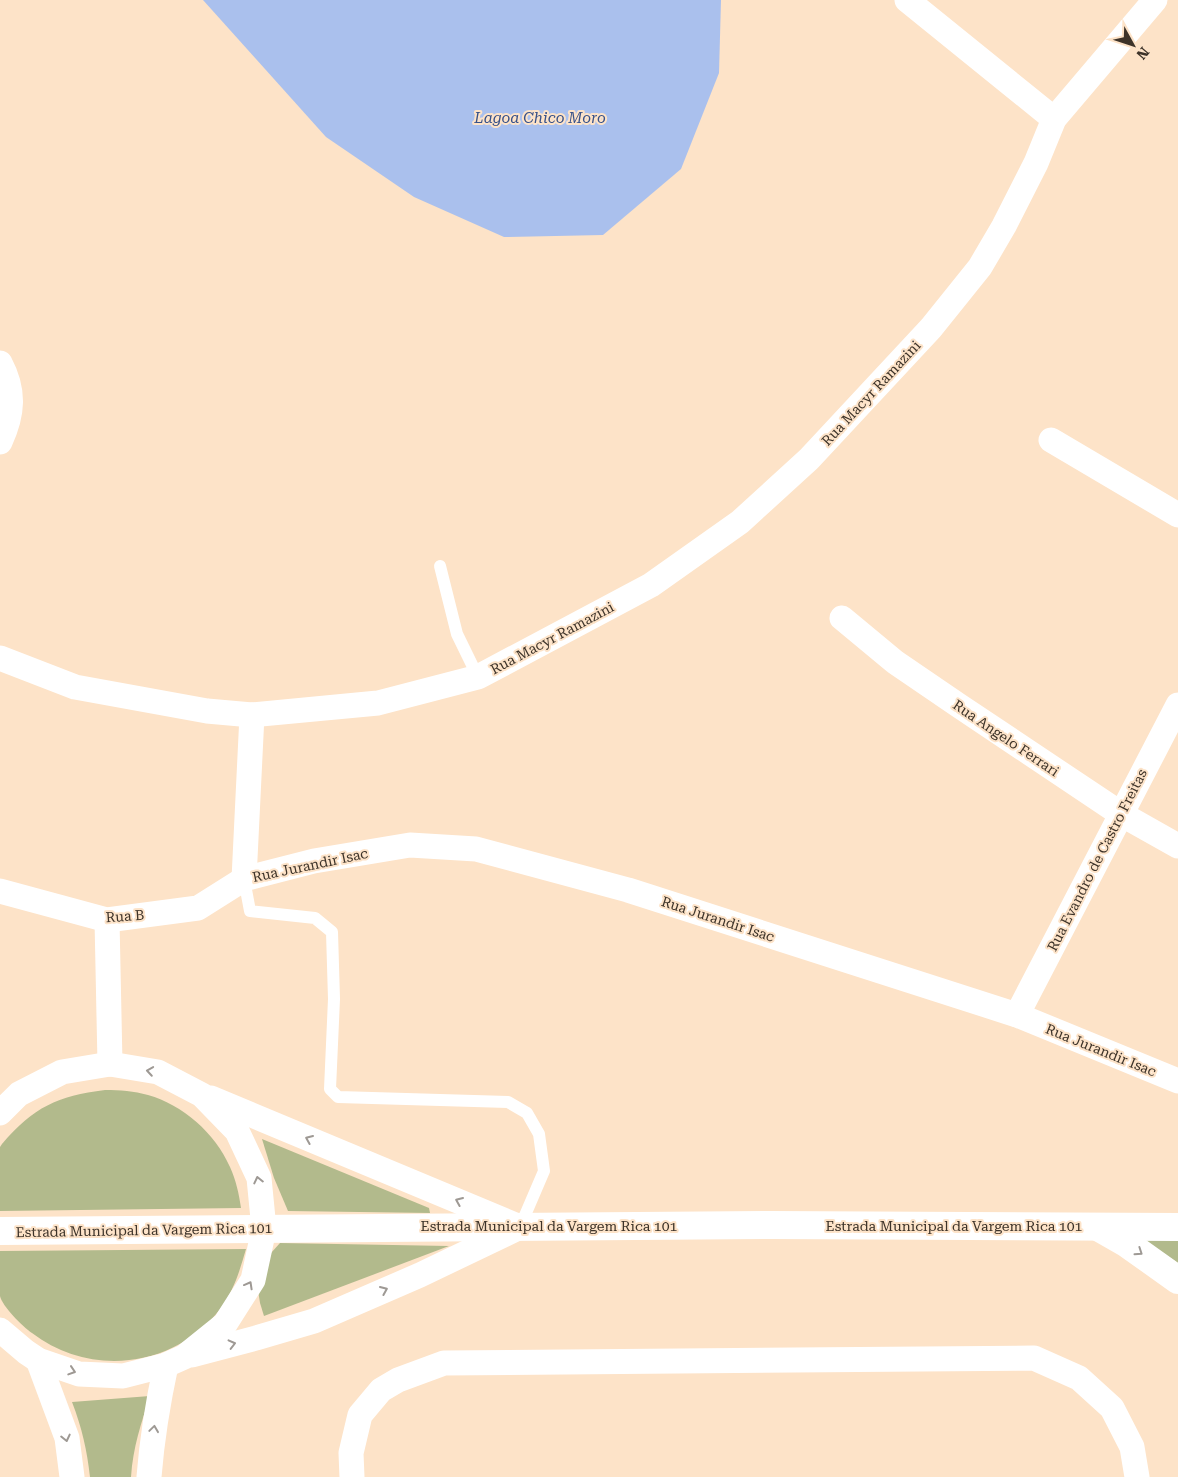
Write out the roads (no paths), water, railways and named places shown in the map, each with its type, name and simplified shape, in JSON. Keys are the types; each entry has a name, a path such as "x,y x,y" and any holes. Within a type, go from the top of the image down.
{"street":[{"path":"907,0 1054,119"},
{"name":"Rua Macyr Ramazini","path":"0,658 75,687 207,711 252,715 378,702 478,677 651,585 740,522 809,459 931,328 980,267 1004,226 1036,164 1054,119 1155,0"},
{"path":"0,363 6,375 12,403 10,418 0,442"},
{"path":"1052,440 1178,515"},
{"name":"Rua Angelo Ferrari","path":"842,618 895,662 1121,814 1178,846"},
{"name":"Rua Evandro de Castro Freitas","path":"1017,1015 1178,705"},
{"path":"244,879 252,715"},
{"name":"Rua Jurandir Isac","path":"244,879 314,861 410,846 476,849 628,890 1017,1015 1178,1082"},
{"name":"Rua B","path":"0,890 107,920 198,908 244,879"},
{"path":"107,920 110,1064"},
{"path":"0,1113 10,1098 62,1072 110,1064 158,1072 202,1094 520,1227"},
{"path":"149,1477 157,1407 175,1361 225,1324 253,1280 264,1229 259,1178 237,1131 202,1094"},
{"name":"Estrada Municipal da Vargem Rica 101","path":"0,1231 772,1225 1178,1227"},
{"path":"1098,1226 1178,1280"},
{"path":"0,1344 80,1374 123,1376 314,1321 420,1275 520,1227"},
{"path":"0,1330 32,1356 67,1438 72,1477"},
{"path":"352,1477 352,1453 360,1414 381,1390 398,1380 444,1363 1034,1358 1079,1378 1112,1408 1132,1447 1137,1477"}],"lane":[{"path":"440,566 457,634 478,677"},
{"path":"244,879 250,910 315,918 332,932 334,998 330,1090 338,1097 508,1102 527,1113 539,1134 544,1171 520,1227"}],"water":[{"name":"Lagoa Chico Moro","path":"203,0 721,0 719,73 681,169 603,235 504,237 414,197 326,137"}]}
